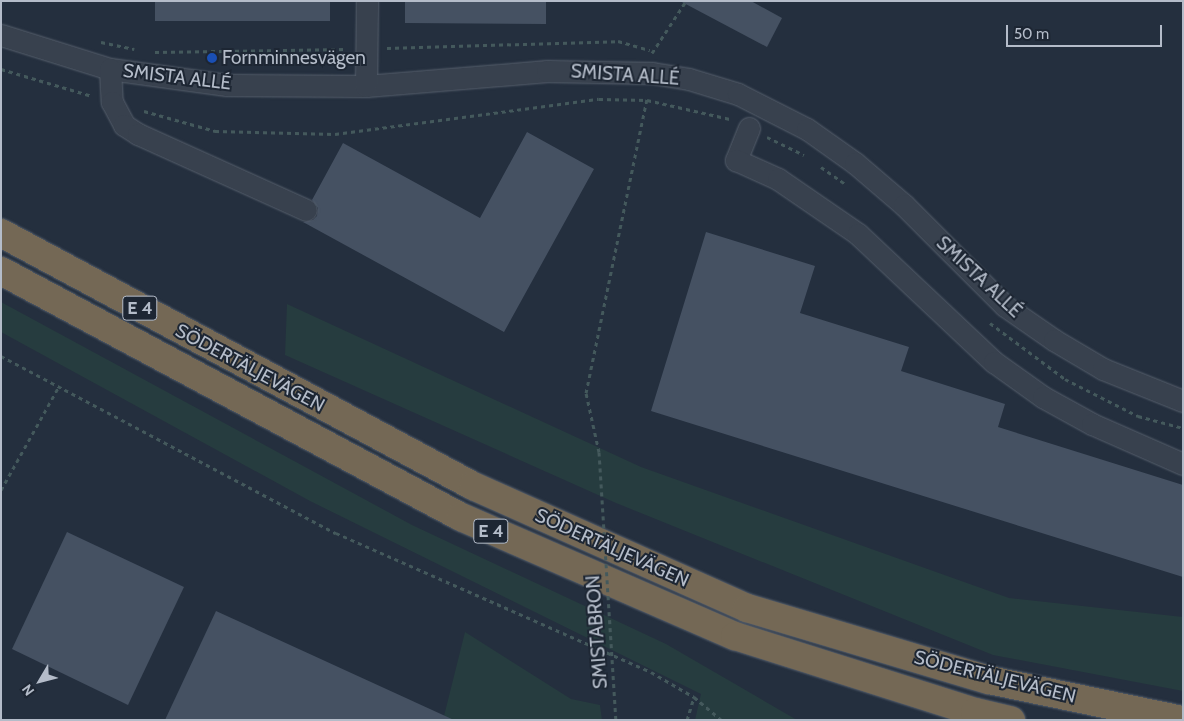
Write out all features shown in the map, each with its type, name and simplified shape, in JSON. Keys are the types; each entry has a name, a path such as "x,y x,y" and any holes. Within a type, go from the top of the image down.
{"highway":[{"name":"SÖDERTÄLJEVÄGEN","path":"1,232 473,486 747,608 989,680 1182,720"},
{"name":"SÖDERTÄLJEVÄGEN","path":"1,271 461,518 735,636 975,712 1011,720"}],"street":[{"path":"366,86 367,1"},
{"name":"SMISTA ALLÉ","path":"1,35 110,69 227,85 366,86 547,71 652,73 689,79 738,94 807,129 856,163 904,205 1005,306 1103,369 1183,401"},
{"path":"110,69 112,102 124,125 138,134 306,210"},
{"path":"749,128 736,160 778,180 858,234 994,362 1043,397 1092,424 1183,464"}],"path":[{"path":"150,53 618,41 653,51 686,1"},
{"path":"92,40 140,50"},
{"name":"SMISTABRON","path":"616,720 599,452 586,393 647,100 652,73 653,51"},
{"path":"1,69 215,131 335,134 599,100 647,100 727,117 809,158"},
{"path":"816,164 854,190"},
{"path":"984,317 998,330 1065,379 1138,416 1183,428"},
{"path":"1,356 58,388 336,533 651,672 694,697 721,720"},
{"path":"1,490 58,388"},
{"path":"687,720 694,697"}],"green space":[{"path":"1,302 412,525 666,644 797,720 695,720 701,694 310,501 1,332"},
{"path":"287,304 641,467 1009,598 1183,617 1183,691 993,655 616,503 285,355"},
{"path":"465,632 571,699 600,705 602,720 443,720"}],"building":[{"path":"155,1 330,1 330,21 155,21"},
{"path":"405,1 546,1 546,24 405,23"},
{"path":"680,1 751,1 782,18 767,47"},
{"path":"527,132 594,169 504,332 303,222 313,220 317,216 318,208 312,200 343,143 480,218"},
{"path":"706,232 815,266 800,313 909,347 901,371 1005,404 998,427 1183,485 1183,577 651,411"},
{"path":"67,532 184,587 128,705 12,649"},
{"path":"216,611 454,720 165,720"}],"place":[{"name":"Fornminnesvägen","path":"212,58"}]}
